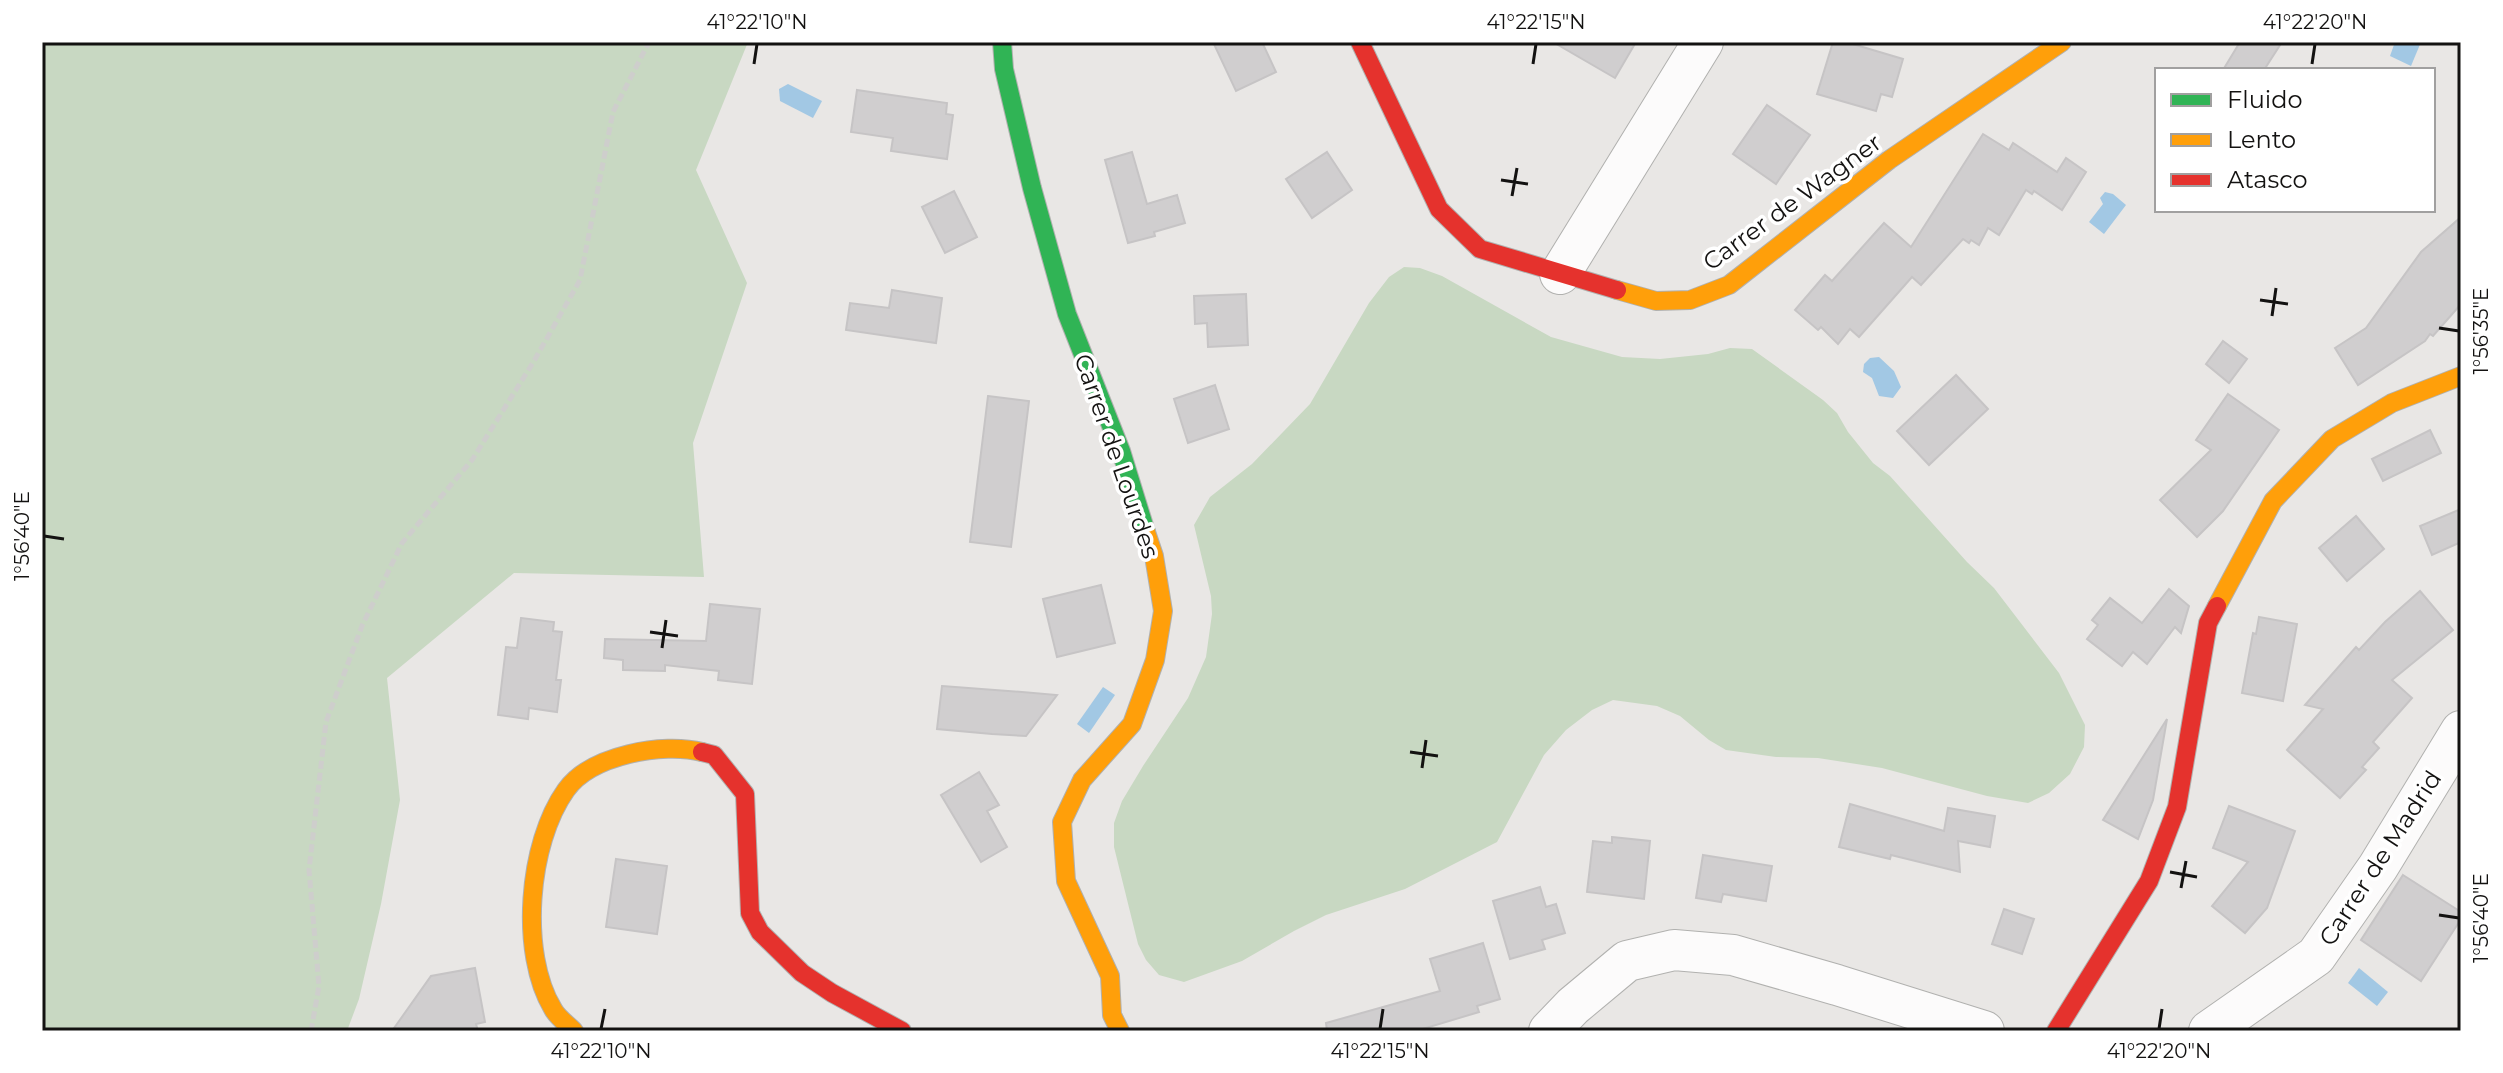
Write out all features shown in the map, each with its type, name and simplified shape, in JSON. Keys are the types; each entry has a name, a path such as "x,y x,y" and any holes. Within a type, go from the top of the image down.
{"street":[{"name":"Carrer de Lourdes","path":"1002,42 1004,69 1035,202 1067,314 1121,451 1149,541 1163,611 1155,660 1132,724 1082,780 1062,822 1066,881 1110,976 1112,1015 1120,1031"},
{"name":"Carrer de Wagner","path":"1360,42 1439,209 1480,249 1656,301 1690,300 1729,285 1889,160 2062,42"},
{"path":"1560,274 1703,42"},
{"path":"2056,1031 2149,881 2177,807 2208,623 2273,501 2332,439 2392,403 2461,376"},
{"name":"Carrer de Madrid","path":"2209,1031 2316,956 2378,867 2461,731"},
{"path":"574,1031 553,1010 534,962 536,863 550,819 567,788 591,769 623,755 687,748 714,755 745,794 750,913 760,932 780,954 812,980 902,1031"},
{"path":"1549,1031 1573,1006 1627,961 1674,950 1733,955 1984,1031"}],"path":[{"path":"311,1031 319,986 309,870 326,722 362,626 402,543 472,460 580,280 613,112 649,42"}],"green space":[{"path":"42,42 748,42 696,170 747,283 693,443 704,577 514,573 387,678 400,800 381,904 359,999 347,1031 42,1031"},
{"path":"1404,267 1420,268 1442,276 1551,337 1622,357 1660,359 1708,354 1730,348 1752,349 1823,400 1837,413 1873,463 1890,476 1994,588 2059,673 2085,725 2084,747 2070,774 2049,793 2028,803 1987,796 1882,768 1818,758 1776,757 1726,750 1680,716 1657,706 1613,700 1592,710 1566,730 1544,755 1497,842 1405,889 1326,915 1242,961 1184,982 1159,975 1138,944 1114,847 1114,823 1122,801 1188,698 1206,657 1212,614 1211,596 1194,525 1210,497 1252,464 1310,404 1369,303 1389,277"}],"water":[{"path":"2395,42 2421,42 2411,66 2390,56"},
{"path":"788,84 822,101 813,118 780,101 779,89"},
{"path":"2105,192 2113,194 2126,205 2104,234 2089,222 2103,204 2100,198"},
{"path":"1879,357 1894,371 1901,387 1893,398 1879,396 1872,378 1863,372 1864,364 1870,358"},
{"path":"1103,687 1115,695 1089,733 1077,724"},
{"path":"2359,968 2388,992 2377,1006 2348,983"}],"building":[{"path":"1213,42 1262,42 1276,72 1236,91"},
{"path":"1553,42 1636,42 1615,78"},
{"path":"1833,42 1846,42 1903,59 1892,97 1881,94 1876,111 1817,94"},
{"path":"2240,42 2282,42 2265,68 2224,68"},
{"path":"857,90 947,103 946,114 953,115 947,159 891,151 893,138 851,132"},
{"path":"1767,105 1810,135 1776,184 1733,154"},
{"path":"1983,134 2009,150 2013,143 2057,172 2066,158 2086,172 2062,210 2034,191 2032,194 2026,190 1999,235 1988,228 1979,245 1963,239 1921,285 1912,277 1859,337 1850,329 1838,344 1821,327 1818,330 1795,310 1825,275 1832,281 1884,223 1911,247"},
{"path":"1132,152 1147,204 1177,195 1185,223 1128,243 1105,160"},
{"path":"1327,152 1352,190 1312,218 1286,179"},
{"path":"954,191 977,237 945,253 922,207"},
{"path":"2461,217 2461,304 2433,336 2430,334 2425,341 2358,385 2335,348 2366,328 2421,252"},
{"path":"892,290 942,298 936,343 846,330 850,303 889,308"},
{"path":"1246,294 1248,345 1208,347 1207,323 1195,324 1194,296"},
{"path":"2223,341 2247,359 2229,383 2206,364"},
{"path":"1956,375 1988,409 1929,465 1897,431"},
{"path":"1215,385 1229,429 1188,443 1174,399"},
{"path":"2228,394 2279,430 2223,511 2197,537 2160,500 2211,450 2196,440"},
{"path":"988,396 1029,401 1011,547 970,542"},
{"path":"2430,430 2441,453 2383,481 2372,459"},
{"path":"2461,509 2461,542 2432,555 2420,526"},
{"path":"2356,516 2384,549 2347,581 2319,548"},
{"path":"1101,585 1115,643 1057,657 1043,599"},
{"path":"2169,589 2189,606 2181,633 2175,627 2147,664 2133,652 2122,666 2087,639 2098,625 2092,620 2110,598 2142,623"},
{"path":"2420,591 2453,630 2392,680 2412,698 2373,742 2379,748 2362,767 2366,770 2340,798 2287,750 2323,709 2305,705 2356,647 2359,650"},
{"path":"710,604 760,609 752,684 718,680 719,671 665,665 665,671 623,670 623,660 604,658 605,639 706,641"},
{"path":"2259,617 2297,624 2283,701 2242,693"},
{"path":"521,618 554,622 553,631 562,632 556,680 561,680 557,712 529,708 528,719 498,715 506,647 517,648"},
{"path":"942,686 1057,695 1026,736 992,734 937,729"},
{"path":"2167,719 2153,800 2138,839 2103,820"},
{"path":"979,772 999,805 987,811 1007,847 981,862 941,795"},
{"path":"1850,804 1944,831 1948,808 1995,816 1990,847 1958,841 1960,872 1891,855 1890,859 1839,847"},
{"path":"2229,806 2295,831 2267,908 2245,933 2212,906 2248,862 2213,848"},
{"path":"1612,837 1650,841 1644,899 1587,892 1593,841 1612,843"},
{"path":"1703,855 1772,866 1766,901 1723,894 1721,902 1696,898"},
{"path":"616,859 667,866 657,934 606,927"},
{"path":"2403,875 2461,912 2461,919 2421,981 2361,940"},
{"path":"1540,887 1546,907 1556,904 1565,933 1542,940 1545,949 1510,959 1493,901"},
{"path":"2004,909 2034,919 2022,954 1992,944"},
{"path":"1483,943 1500,999 1477,1006 1479,1012 1416,1031 1327,1031 1326,1023 1440,991 1430,959"},
{"path":"475,968 485,1022 476,1024 478,1031 392,1031 431,976"}],"traffic: fast":[{"path":"1002,42 1004,69 1032,188 1067,314 1121,451 1146,532"}],"traffic: slow":[{"path":"1617,290 1656,301 1690,300 1729,285 1889,160 2062,42"},
{"path":"2217,606 2273,501 2332,439 2392,403 2461,376"},
{"path":"1120,1031 1112,1015 1110,976 1066,881 1062,822 1082,780 1132,724 1155,660 1163,611 1154,556 1146,532"},
{"path":"574,1031 555,1012 542,986 532,929 536,868 553,812 577,778 610,760 648,750 686,749 702,752"}],"traffic: jam":[{"path":"1360,42 1439,209 1480,249 1617,290"},
{"path":"2056,1031 2149,881 2177,807 2208,623 2217,606"},
{"path":"702,752 714,755 745,794 750,913 760,932 802,973 902,1031"}]}
